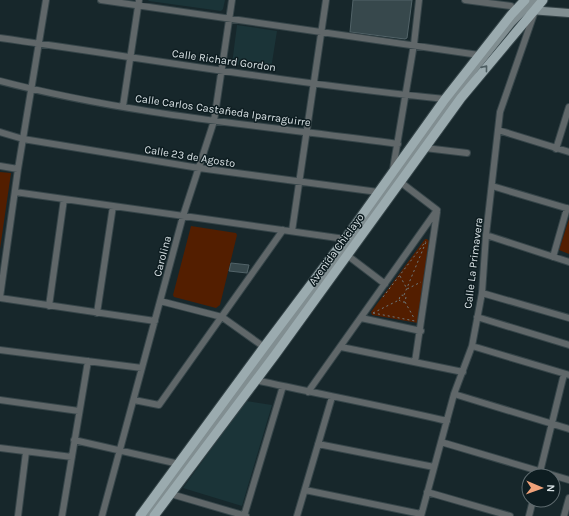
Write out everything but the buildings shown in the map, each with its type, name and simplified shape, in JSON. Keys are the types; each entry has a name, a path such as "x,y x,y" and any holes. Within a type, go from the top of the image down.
{"main road":[{"name":"Avenida Chiclayo","path":"154,516 279,349 347,255 445,99 480,55 511,7 525,0"},
{"name":"Avenida Chiclayo","path":"140,516 378,192 396,177 425,148 460,98 542,0"}],"street":[{"path":"46,0 15,192 3,254 0,298 155,321"},
{"path":"101,0 138,3 230,19 414,44 480,55"},
{"name":"Carolina","path":"102,516 183,216 214,121 232,0"},
{"path":"292,231 326,0"},
{"path":"419,0 414,44 398,144 396,177 437,210"},
{"path":"465,0 511,7"},
{"name":"Avenida Chiclayo","path":"146,516 476,68 511,23 534,0"},
{"path":"123,106 138,3"},
{"path":"525,10 569,13"},
{"name":"Calle La Primavera","path":"421,515 454,394 472,346 476,317 482,293 486,235 500,112 535,10"},
{"name":"Calle Richard Gordon","path":"0,38 314,83 445,99"},
{"name":"Calle Carlos Castañeda Iparraguirre","path":"0,81 31,89 172,115 398,144"},
{"path":"556,149 569,107"},
{"path":"498,130 569,152"},
{"name":"Calle 23 de Agosto","path":"0,132 23,139 199,168 378,192"},
{"path":"425,148 467,153"},
{"path":"0,166 18,169"},
{"path":"492,186 568,209 553,257"},
{"path":"15,192 345,238"},
{"path":"49,306 64,199"},
{"path":"97,313 113,206"},
{"path":"308,392 437,210"},
{"path":"415,362 421,331 437,210"},
{"path":"134,400 159,405 283,230"},
{"path":"486,235 569,262"},
{"path":"347,255 385,284"},
{"path":"482,293 569,318"},
{"path":"160,301 222,317 264,347"},
{"path":"476,317 569,345"},
{"path":"361,318 421,331"},
{"path":"472,346 567,374 541,468"},
{"path":"341,347 463,372"},
{"path":"0,350 142,368"},
{"path":"62,516 88,361"},
{"path":"255,380 332,397 388,407 447,421"},
{"path":"170,494 245,516 283,386"},
{"path":"454,394 569,429"},
{"path":"297,516 332,397"},
{"path":"0,400 79,411"},
{"path":"74,440 179,464"},
{"path":"441,442 521,468"},
{"path":"318,444 434,466"},
{"path":"0,448 72,457"},
{"path":"18,516 26,452"},
{"path":"305,490 421,515"},
{"path":"427,492 510,516"},
{"path":"564,516 569,498"}],"path":[{"path":"382,299 426,241 404,296 406,298 405,302 416,321 373,312 399,300 400,296 404,296"},
{"path":"400,275 407,289"},
{"path":"407,289 421,282"},
{"path":"399,300 405,302"}],"shaded area":[{"path":"148,0 225,0 221,11"},
{"path":"237,25 277,31 271,69 232,64"},
{"path":"0,172 11,173 0,249"},
{"path":"569,219 569,254 559,250"},
{"path":"191,226 236,233 237,235 220,305 216,308 174,297 173,295"},
{"path":"425,239 429,241 418,323 372,315 371,312"},
{"path":"246,401 272,405 242,506 183,488"}]}
